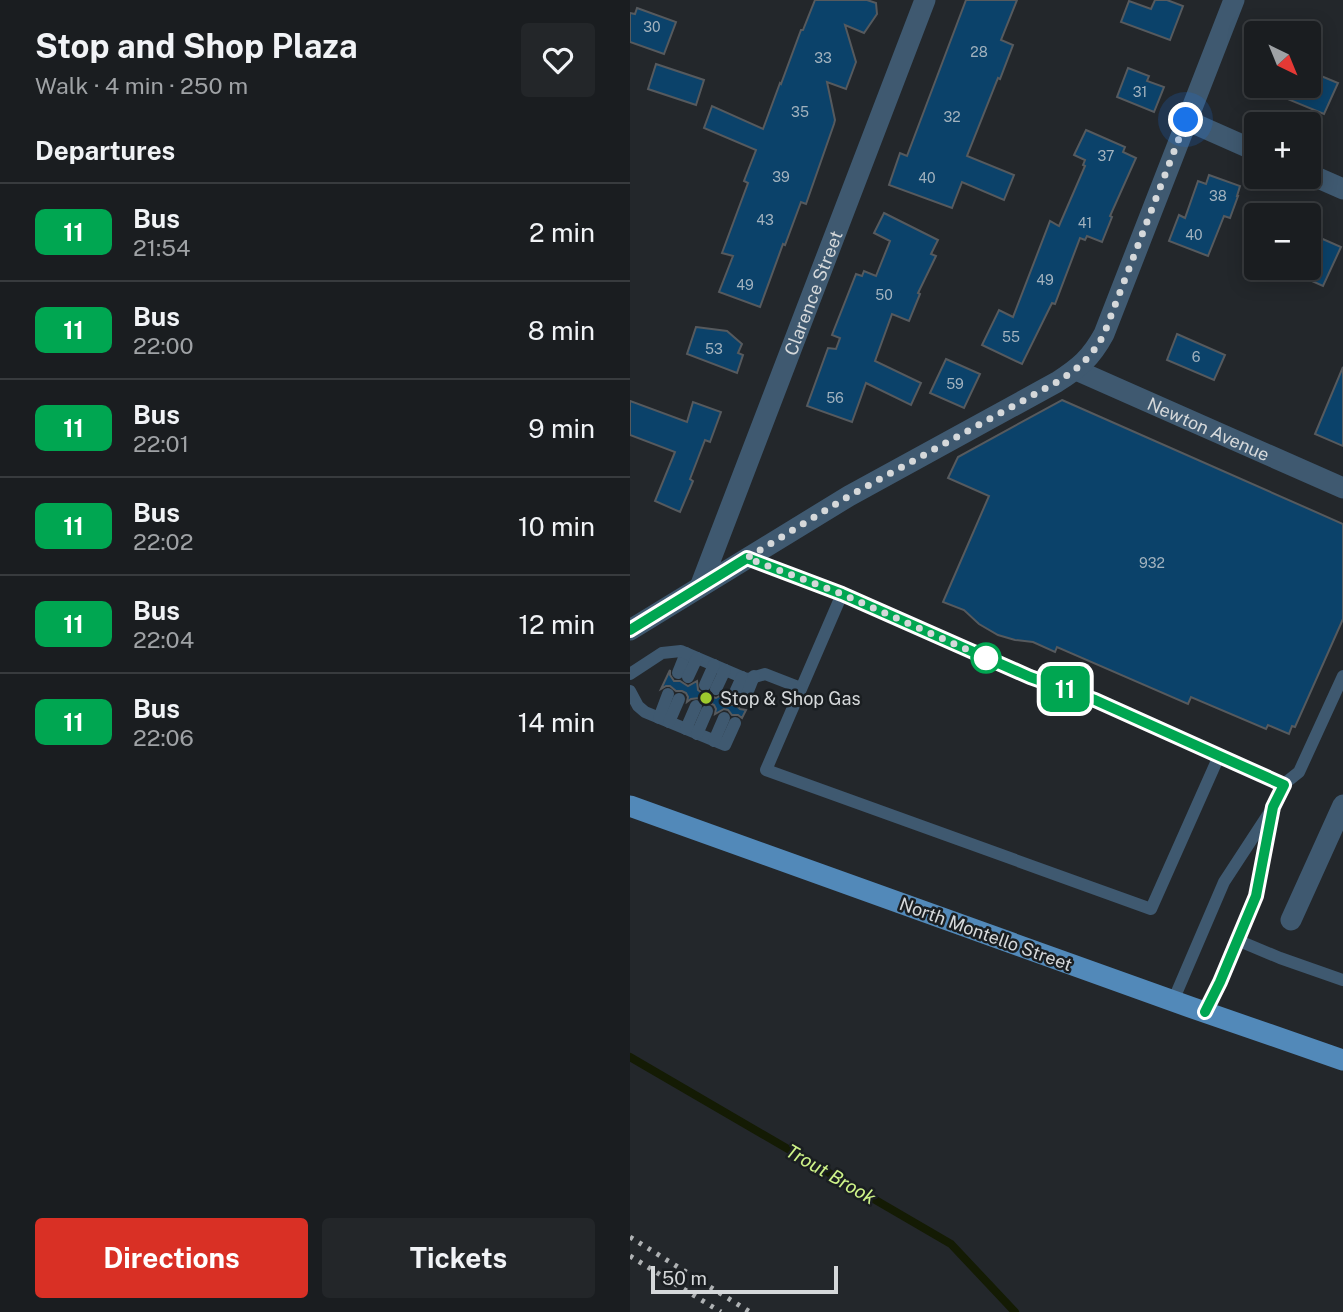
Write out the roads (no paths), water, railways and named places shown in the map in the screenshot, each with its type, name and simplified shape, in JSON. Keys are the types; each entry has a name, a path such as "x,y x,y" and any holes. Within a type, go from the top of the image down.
{"main road":[{"name":"North Montello Street","path":"630,806 1343,1060"}],"street":[{"name":"Clarence Street","path":"700,587 925,0"},
{"path":"630,630 849,496 1057,382 1076,370 1089,357 1104,334 1234,0"},
{"path":"1186,120 1244,146"},
{"path":"1321,179 1343,189"},
{"name":"Newton Avenue","path":"1076,370 1343,488"},
{"path":"1291,920 1343,805"}],"lane":[{"path":"747,558 842,594 1030,677 1095,700 1284,785"},
{"path":"842,594 766,770 1151,909 1219,756"},
{"path":"630,674 662,653 681,651 748,677 759,674 771,676 802,688"},
{"path":"683,675 691,655"},
{"path":"711,687 719,667"},
{"path":"1173,1001 1224,881 1273,807 1284,785 1299,772 1343,676"},
{"path":"739,699 748,677"},
{"path":"630,691 638,706 645,712 720,743 729,720"},
{"path":"664,720 673,697"},
{"path":"692,732 701,709"},
{"path":"1205,1012 1256,896 1273,807"},
{"path":"1237,940 1343,980"}],"waterway":[{"name":"Trout Brook","path":"630,1057 951,1244 1015,1312"}],"railway":[{"path":"630,1237 750,1312"},
{"path":"630,1256 721,1312"}],"place":[{"name":"Stop & Shop Gas","path":"706,698"}]}
